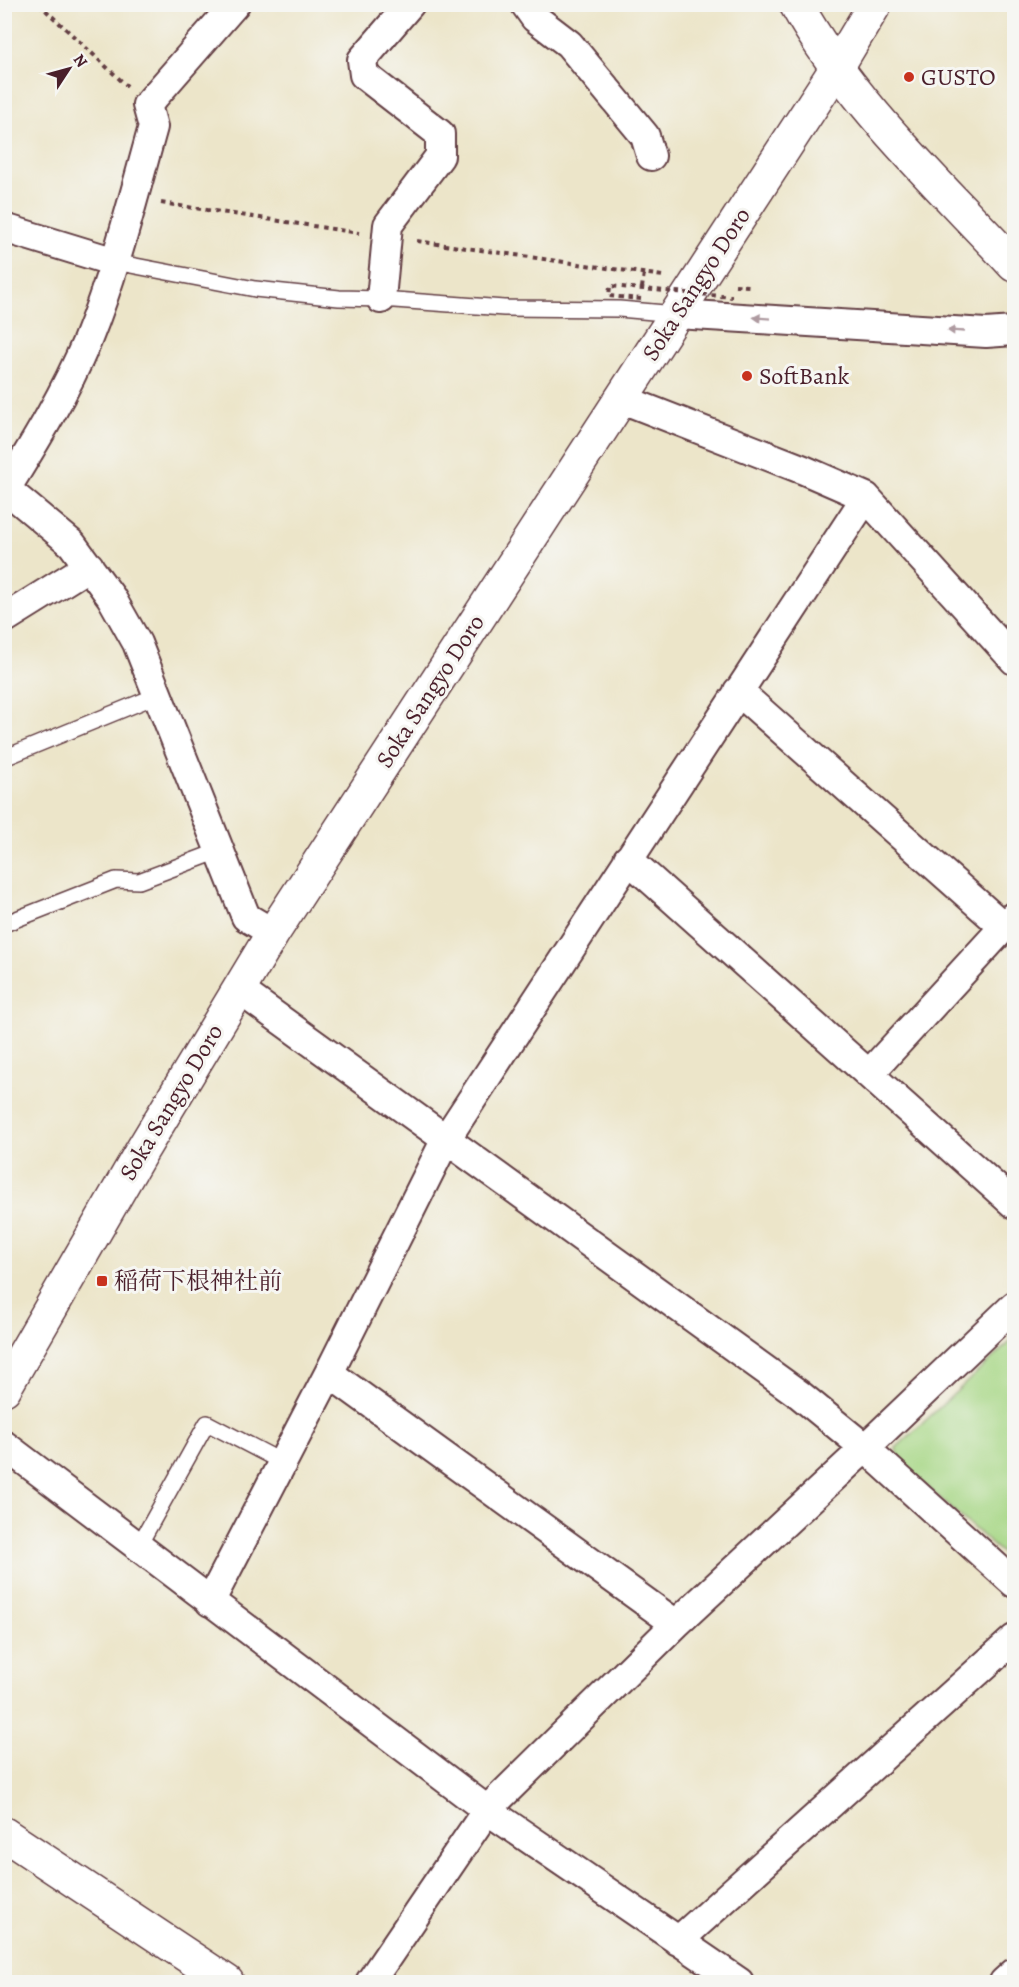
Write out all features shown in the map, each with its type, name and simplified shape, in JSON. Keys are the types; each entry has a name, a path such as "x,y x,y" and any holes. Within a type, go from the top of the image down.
{"main road":[{"path":"795,4 836,69 880,121 1014,266"},
{"name":"Soka Sangyo Doro","path":"4,1389 141,1152 273,933 836,69 875,4"},
{"path":"4,1834 227,1983"}],"street":[{"path":"235,4 147,105 153,127 115,262 86,341 45,427 6,489 72,544 111,597 137,643 246,917 273,933"},
{"path":"381,298 388,225 440,156 440,134 364,75 363,60 410,4"},
{"path":"525,4 535,18 569,44 645,136 651,156"},
{"path":"4,228 115,262"},
{"path":"676,314 986,333 1014,331"},
{"path":"622,399 804,470 866,497 1014,660"},
{"path":"210,1602 329,1373 446,1139 866,497"},
{"path":"4,620 89,566"},
{"path":"738,691 1009,922 869,1074"},
{"path":"628,859 1014,1204"},
{"path":"238,989 800,1395 865,1448 1014,1583"},
{"path":"370,1983 487,1810 676,1624 1014,1306"},
{"path":"329,1373 676,1624"},
{"path":"4,1445 487,1810 739,1983"},
{"path":"678,1941 1014,1639"},
{"path":"1004,1983 1014,1973"}],"lane":[{"path":"115,262 255,289 339,298 381,298 504,308 619,309 676,314"},
{"path":"4,758 158,695"},
{"path":"4,924 116,880 139,881 219,850"},
{"path":"138,1547 207,1423 282,1462"}],"path":[{"path":"39,4 147,105"},
{"path":"641,299 609,296 610,286 732,297"}],"green space":[{"path":"1014,1338 1014,1564 899,1462 896,1448"}],"place":[{"name":"GUSTO","path":"909,77"},
{"name":"SoftBank","path":"747,376"},
{"name":"稲荷下根神社前","path":"102,1281"}]}
